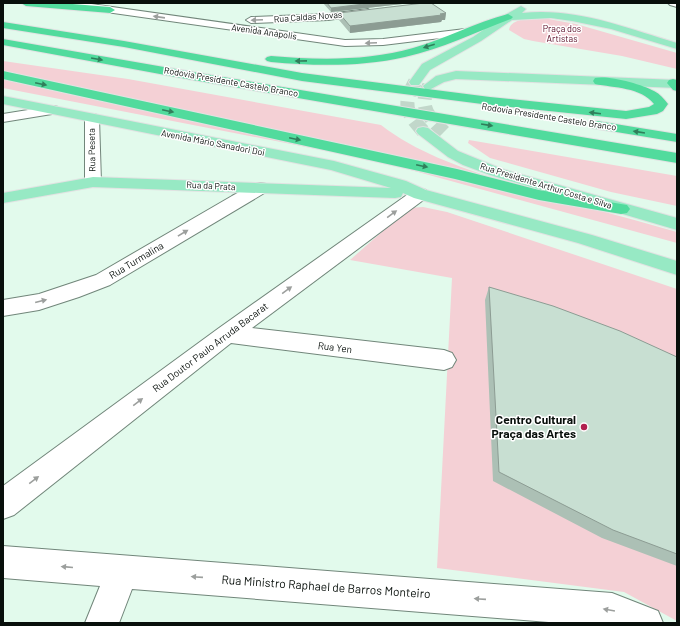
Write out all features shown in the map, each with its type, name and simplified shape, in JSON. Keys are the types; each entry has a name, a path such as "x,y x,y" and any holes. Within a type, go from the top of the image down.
{"highway":[{"path":"26,3 110,10"},
{"path":"50,38 289,61 377,59 404,54 441,43 465,32 508,17"},
{"name":"Rodovia Presidente Castelo Branco","path":"3,25 124,44 302,77"},
{"name":"Rodovia Presidente Castelo Branco","path":"3,30 677,138"},
{"name":"Rodovia Presidente Castelo Branco","path":"3,43 89,67"},
{"name":"Rodovia Presidente Castelo Branco","path":"3,43 677,158"},
{"name":"Rodovia Presidente Castelo Branco","path":"3,52 241,96 459,120"},
{"path":"3,75 457,174 539,195 621,209"},
{"path":"302,77 602,114 626,115 641,113 658,108 661,104 659,100 647,92 628,86 599,81"},
{"path":"538,134 577,147 677,167"}],"main road":[{"path":"415,82 426,67 477,39 530,3"},
{"path":"553,7 567,16 677,52"},
{"path":"578,9 636,32 677,46"},
{"path":"508,17 533,13 567,16 636,32"},
{"path":"429,86 440,78 456,75 676,85"},
{"name":"Avenida Mário Sanadori Doi","path":"3,100 334,166 400,185 420,194"},
{"name":"Rua Presidente Arthur Costa e Silva","path":"423,131 453,154 469,162 496,172 677,224"},
{"name":"Rua Presidente Arthur Costa e Silva","path":"444,132 478,155 506,167 631,203 677,214"},
{"path":"329,190 338,185 340,180 334,166"},
{"name":"Rua da Prata","path":"3,198 93,182 420,194"},
{"path":"420,194 585,239 677,268"},
{"path":"585,239 638,246 677,257"}],"street":[{"name":"Avenida Anápolis","path":"70,3 346,43 384,42 465,32"},
{"path":"673,3 677,4"},
{"name":"Rua Caldas Novas","path":"180,20 214,21 297,19 382,11"},
{"path":"3,118 54,110"},
{"name":"Rua Peseta","path":"92,118 93,182"},
{"name":"Rua Turmalina","path":"3,308 39,302 72,292 103,280 260,188"},
{"name":"Rua Doutor Paulo Arruda Bacarat","path":"3,504 227,334 420,194"},
{"name":"Rua Yen","path":"227,334 444,360"},
{"name":"Rua Ministro Raphael de Barros Monteiro","path":"3,562 612,610 646,623"},
{"path":"102,623 122,572"}],"green space":[{"name":"Praça dos Artistas","path":"543,18 576,24 677,53 677,69 622,56 524,39 509,30 514,23 518,21"},
{"path":"3,61 128,79 381,125 394,135 423,151 468,169 543,194 677,232 677,243 378,161 3,88"},
{"path":"469,140 677,176 677,206 611,192 490,158 468,143"},
{"path":"423,207 447,212 677,289 677,621 624,592 437,568 452,278 350,260 409,208"}],"building":[{"path":"327,3 372,3 331,8"},
{"path":"431,3 446,13 440,14 442,15 350,26 339,13"},
{"name":"Centro Cultural Praça das Artes","path":"489,287 553,306 620,331 677,357 677,554 613,530 499,472"}],"tunnel":[{"path":"415,82 408,97 407,103 413,119 423,131"},
{"path":"429,86 426,94 425,106 430,117 444,132"}],"place":[{"name":"Centro Cultural Praça das Artes","path":"584,427"}]}
